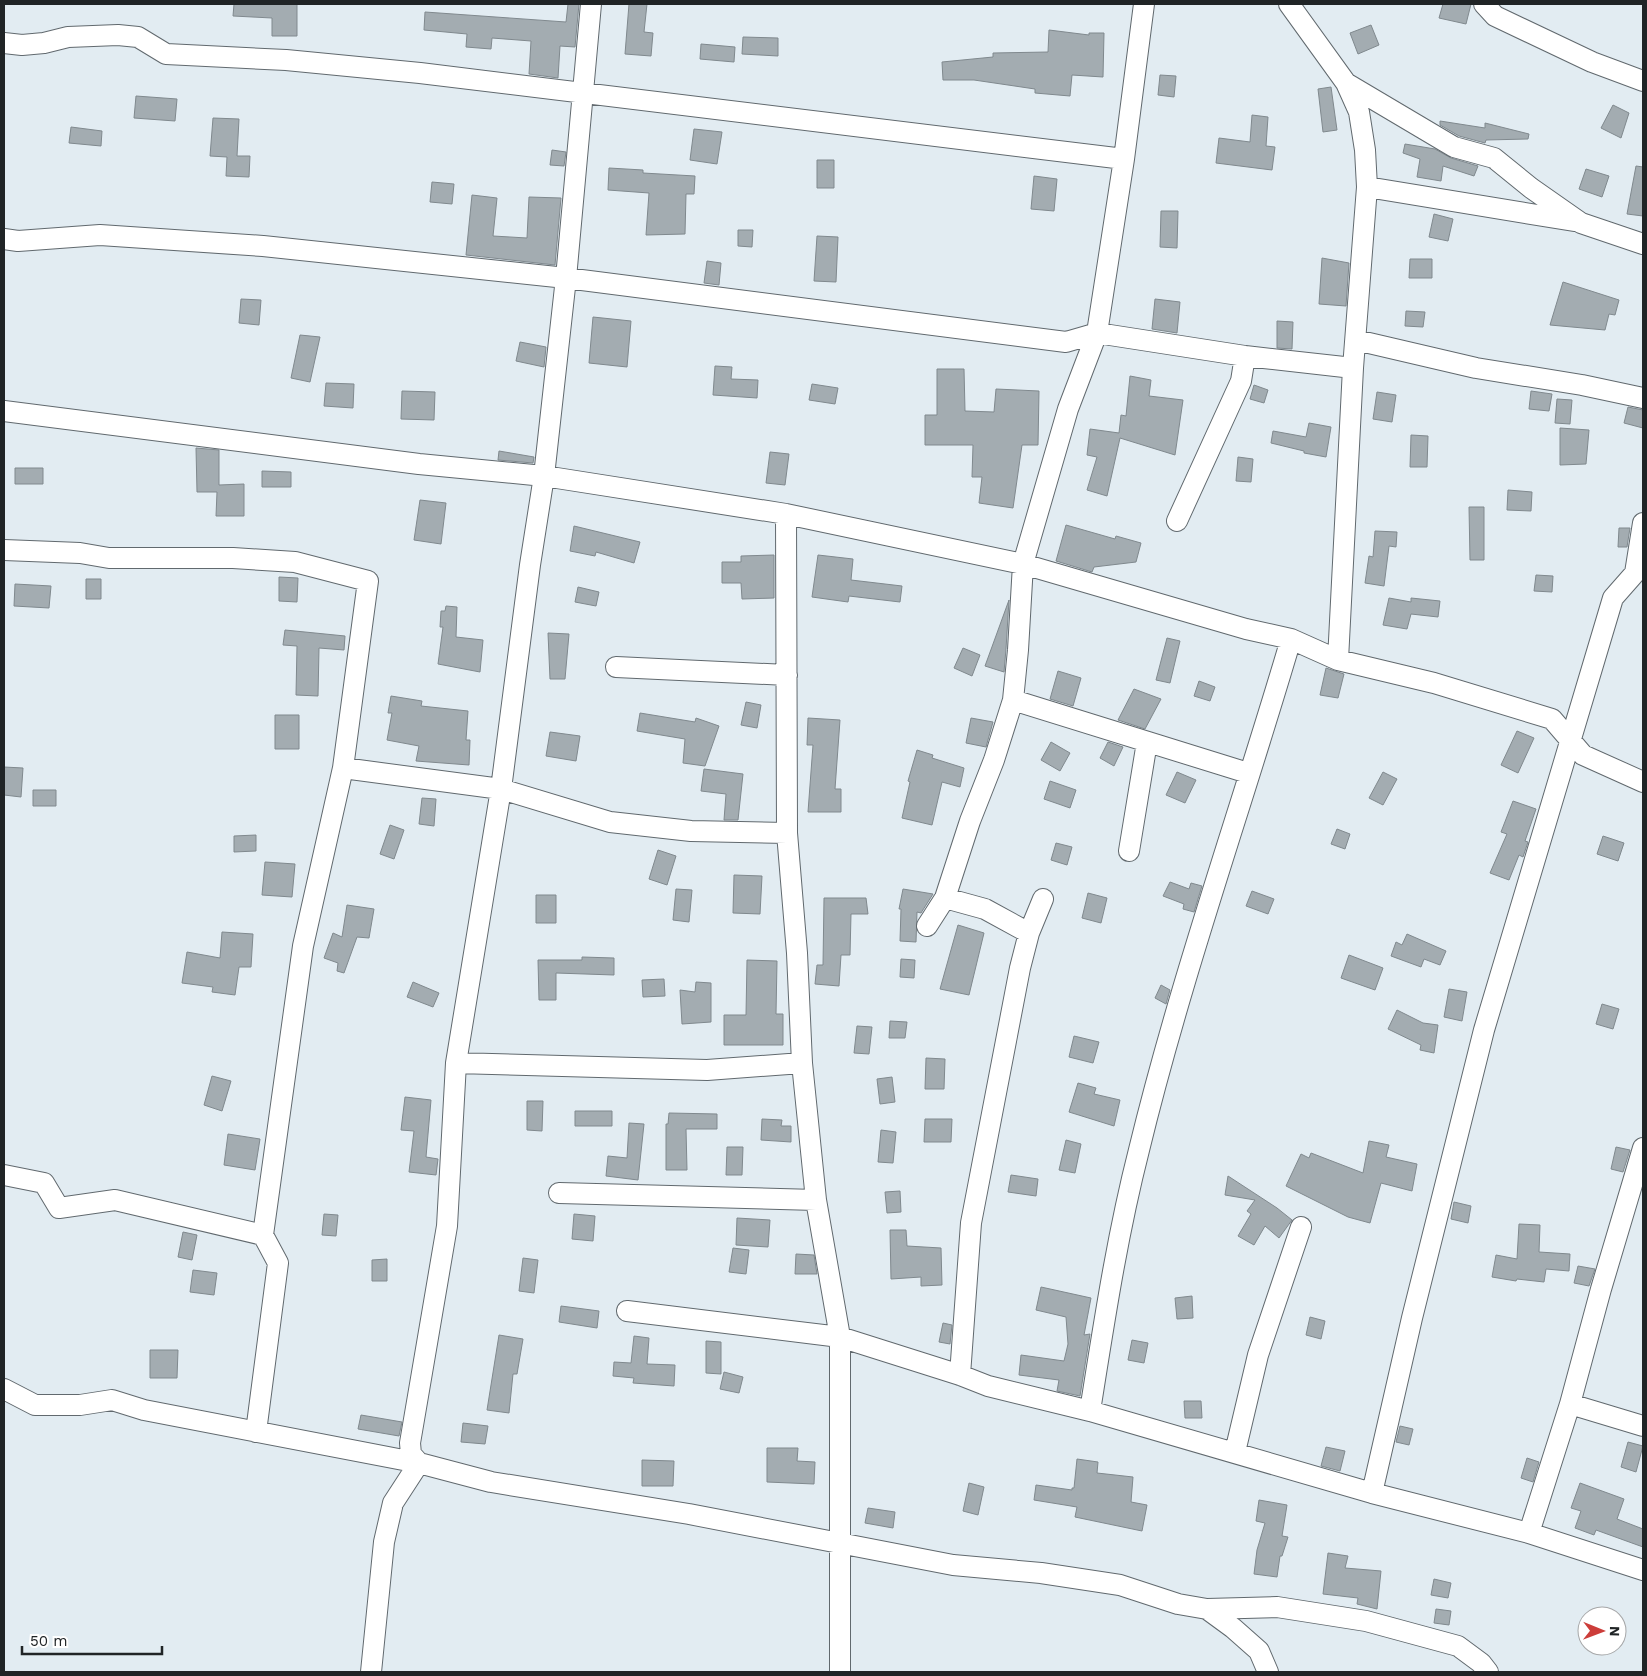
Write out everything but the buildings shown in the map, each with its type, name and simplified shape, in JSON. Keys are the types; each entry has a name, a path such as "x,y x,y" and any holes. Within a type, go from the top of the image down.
{"street":[{"path":"419,1463 411,1454 410,1443 447,1226 456,1063 502,789 530,565 544,476 566,278 591,4"},
{"path":"927,926 945,898 970,821 994,760 1013,700 1023,564 1068,408 1097,333 1124,158 1144,4"},
{"path":"1289,4 1346,83 1359,112 1365,150 1367,187 1354,368 1338,660"},
{"path":"1484,4 1495,16 1592,62 1643,81"},
{"path":"4,43 22,45 44,43 68,37 118,35 138,37 166,54 286,60 583,91 1124,158"},
{"path":"1346,83 1454,146 1494,158 1531,188 1582,223"},
{"path":"1367,187 1582,223 1643,244"},
{"path":"4,239 18,241 100,235 262,246 566,278 1066,342 1097,333 1246,356 1354,368"},
{"path":"1356,340 1476,368 1582,385 1643,398"},
{"path":"1178,521 1241,381 1246,356"},
{"path":"4,411 419,464 544,476 786,514 1023,564 1246,628 1291,638 1338,660 1434,683 1552,719 1583,755 1643,782"},
{"path":"786,514 787,833 797,953 802,1063 816,1200 840,1337 840,1672"},
{"path":"1372,1493 1412,1318 1484,1030 1569,740 1613,598 1639,574 1643,524"},
{"path":"4,550 80,553 109,558 233,558 294,562 368,581 343,768 303,946 263,1235 278,1263 256,1432"},
{"path":"1090,1410 1108,1295 1138,1151 1175,1015 1291,638"},
{"path":"616,667 787,675"},
{"path":"1013,700 1248,773"},
{"path":"1129,851 1147,742"},
{"path":"343,768 502,789 610,822 691,831 787,833"},
{"path":"945,898 985,909 1029,933"},
{"path":"960,1374 971,1223 1029,933 1043,899"},
{"path":"456,1063 707,1070 802,1063"},
{"path":"1529,1533 1570,1404 1601,1289 1638,1184 1643,1148"},
{"path":"4,1175 44,1183 59,1208 115,1200 263,1235"},
{"path":"559,1193 816,1200"},
{"path":"1235,1452 1258,1355 1301,1227"},
{"path":"627,1311 840,1337 883,1352 960,1374 988,1386 1090,1410 1372,1493 1529,1533 1643,1570"},
{"path":"4,1389 35,1405 80,1405 112,1400 144,1410 419,1463 491,1482 689,1514 953,1565 1041,1573 1120,1585 1178,1604 1208,1609 1277,1607 1366,1621 1458,1646 1481,1663 1488,1672"},
{"path":"1570,1404 1643,1426"},
{"path":"371,1672 384,1542 392,1504 419,1463"},
{"path":"1208,1609 1233,1628 1258,1651 1268,1672"}]}
